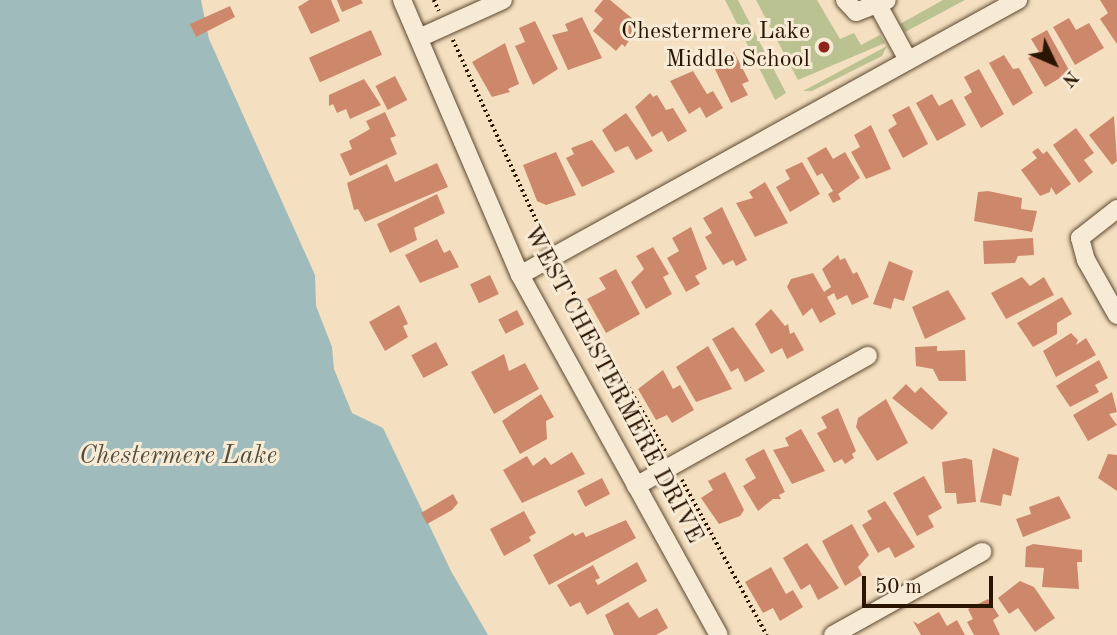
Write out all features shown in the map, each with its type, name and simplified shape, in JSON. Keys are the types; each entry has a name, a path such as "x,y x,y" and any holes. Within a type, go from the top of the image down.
{"street":[{"name":"WEST CHESTERMERE DRIVE","path":"402,0 520,275 719,635"},
{"path":"419,38 503,0"},
{"path":"845,0 856,12 882,3 908,60"},
{"path":"520,275 1018,0"},
{"path":"1117,209 1080,238 1086,260 1117,315"},
{"path":"636,486 868,356"},
{"path":"833,635 982,552"}],"path":[{"path":"434,0 543,235"},
{"path":"565,278 666,453"},
{"path":"679,475 767,635"}],"green space":[{"path":"725,0 738,0 786,93 775,100"},
{"path":"756,0 817,0 840,39 854,33 861,45 880,35 885,43 798,80"},
{"path":"943,0 965,0 905,32 900,24"},
{"path":"887,46 882,56 812,91 803,91"}],"water":[{"name":"Chestermere Lake","path":"0,0 201,0 209,39 315,275 316,306 332,347 334,369 352,413 383,428 451,571 488,635 0,635"}],"building":[{"path":"309,0 331,0 340,21 311,34 298,7"},
{"path":"337,0 361,0 363,3 342,12"},
{"path":"603,0 610,0 639,24 625,47 622,44 616,51 593,31 603,19 594,11"},
{"path":"1100,0 1117,0 1117,44 1100,19 1108,13"},
{"path":"230,6 235,17 196,37 190,24"},
{"path":"582,17 602,58 568,70 552,35 568,31 565,24"},
{"path":"1069,18 1076,30 1089,23 1104,48 1075,65 1053,27"},
{"path":"535,21 558,69 533,85 515,46 525,42 519,28"},
{"path":"371,30 382,55 320,82 309,58"},
{"path":"1047,30 1070,72 1045,87 1028,58 1039,52 1031,39"},
{"path":"505,43 519,84 508,89 510,92 492,97 472,62"},
{"path":"722,49 726,56 734,52 749,81 742,84 748,95 731,103 712,63 716,61 713,54"},
{"path":"1004,55 1013,69 1019,68 1033,93 1013,106 989,63"},
{"path":"979,69 1004,114 981,128 964,97 972,92 964,77"},
{"path":"693,71 707,94 713,91 723,108 706,118 700,107 689,114 670,81"},
{"path":"395,76 407,100 388,110 375,86"},
{"path":"364,79 381,105 350,119 346,109 337,113 333,104 329,106 329,95"},
{"path":"650,93 653,97 657,95 666,110 673,108 687,131 668,142 662,131 652,137 635,107"},
{"path":"932,94 939,106 952,99 966,125 937,141 916,103"},
{"path":"909,106 928,144 903,158 888,130 897,124 892,115"},
{"path":"385,112 396,136 390,138 397,154 350,176 340,154 352,149 349,141 370,129 366,121"},
{"path":"626,113 653,151 636,160 628,146 615,152 602,130"},
{"path":"1114,116 1117,161 1112,165 1089,135"},
{"path":"871,125 891,169 866,179 851,152 860,147 854,135"},
{"path":"1076,128 1094,153 1084,160 1093,172 1079,183 1053,145"},
{"path":"592,140 615,172 582,187 566,158 574,154 571,148"},
{"path":"826,147 833,159 845,152 860,178 838,194 841,199 833,203 828,194 833,191 822,173 817,176 807,158"},
{"path":"1038,148 1043,154 1047,151 1071,184 1056,195 1051,187 1050,192 1040,196 1021,170 1037,158 1032,152"},
{"path":"556,152 576,195 546,205 537,201 523,165"},
{"path":"802,162 820,194 790,212 776,187 790,179 785,170"},
{"path":"437,163 448,187 365,222 358,209 354,210 347,183 387,164 395,182"},
{"path":"765,182 788,223 755,237 736,203 753,198 749,192"},
{"path":"988,191 1022,198 1021,209 1037,211 1032,232 974,221 978,192"},
{"path":"437,194 445,213 414,228 417,240 390,253 377,224"},
{"path":"722,207 747,260 736,266 733,260 723,265 705,237 712,233 703,218"},
{"path":"691,227 707,269 695,276 700,284 686,292 667,258 679,251 672,238"},
{"path":"1033,238 1034,255 1018,256 1015,263 984,264 983,241"},
{"path":"437,239 444,253 450,250 459,267 420,283 405,255"},
{"path":"653,247 669,274 663,277 672,294 646,309 631,282 644,269 636,256"},
{"path":"838,255 840,260 845,258 853,274 857,272 869,297 852,305 847,295 837,300 834,293 827,297 836,314 820,323 812,308 803,316 787,287 791,279 813,273 824,292 831,287 822,269"},
{"path":"889,261 913,271 904,301 894,298 891,309 873,304"},
{"path":"616,269 640,314 606,333 587,299 606,289 599,278"},
{"path":"490,275 499,294 479,303 470,284"},
{"path":"1022,277 1030,286 1044,277 1054,295 1006,319 991,293"},
{"path":"948,290 966,319 925,339 912,307"},
{"path":"1062,297 1072,314 1057,323 1057,334 1033,347 1017,323"},
{"path":"399,305 408,324 403,326 408,337 385,351 369,322"},
{"path":"771,309 785,326 788,324 790,334 794,332 804,350 787,359 782,348 771,354 755,324"},
{"path":"517,310 524,324 506,334 498,320"},
{"path":"733,327 765,371 745,382 738,368 731,372 712,339"},
{"path":"1071,333 1078,340 1076,345 1086,338 1096,355 1056,377 1043,351"},
{"path":"436,342 448,365 423,378 411,355"},
{"path":"708,346 732,389 696,402 676,367"},
{"path":"937,346 937,351 965,350 966,381 939,381 933,369 916,366 915,347"},
{"path":"504,354 509,371 525,363 539,389 494,414 471,372"},
{"path":"1099,360 1108,378 1095,385 1099,392 1070,407 1056,386"},
{"path":"663,370 673,389 680,385 694,410 672,423 667,415 656,420 638,389"},
{"path":"906,384 915,393 921,387 948,413 932,430 892,398"},
{"path":"1112,392 1117,412 1109,414 1117,425 1088,441 1073,415"},
{"path":"541,394 554,417 546,421 547,439 520,454 502,421"},
{"path":"886,399 908,443 877,461 856,427 858,418"},
{"path":"838,408 856,451 852,454 854,458 845,464 842,459 834,463 817,433 827,428 821,417"},
{"path":"801,429 825,471 792,484 773,450 789,446 785,438"},
{"path":"993,448 1019,458 1011,496 1003,494 1001,506 980,502"},
{"path":"764,449 785,492 779,495 781,499 773,499 758,511 743,486 756,478 745,459"},
{"path":"572,452 585,474 522,503 503,470 527,456 533,466 545,457 551,465"},
{"path":"1108,454 1117,455 1117,491 1098,478"},
{"path":"965,458 972,460 976,502 957,504 956,493 945,493 942,462"},
{"path":"725,472 744,510 740,516 719,524 701,498 713,490 708,481"},
{"path":"924,476 942,508 928,516 934,527 917,536 893,493"},
{"path":"602,478 610,494 585,507 577,491"},
{"path":"453,494 458,503 452,510 427,524 421,513"},
{"path":"1059,496 1071,518 1023,537 1016,519 1031,514 1029,507"},
{"path":"885,501 915,547 895,558 889,547 878,553 862,525 872,519 867,511"},
{"path":"524,511 536,533 529,537 531,541 504,556 490,529"},
{"path":"626,520 636,538 549,585 533,555 573,533 575,536 583,532 586,537"},
{"path":"852,524 869,555 858,567 862,575 845,586 822,541"},
{"path":"807,543 839,588 818,600 810,584 801,590 783,558"},
{"path":"1033,544 1082,550 1082,562 1077,562 1079,589 1042,587 1044,568 1025,567 1026,547"},
{"path":"637,562 647,581 587,615 580,602 570,607 557,585 593,565 600,578 595,580 598,585"},
{"path":"771,567 786,594 793,590 803,607 780,621 773,608 763,613 745,582"},
{"path":"1020,581 1034,587 1055,618 1035,632 1018,608 1009,614 998,598"},
{"path":"988,599 999,616 993,620 1000,635 974,635 967,622 973,619 968,609"},
{"path":"628,602 639,618 657,608 668,628 656,635 614,635 605,615"},
{"path":"939,612 947,626 957,620 965,635 921,635 913,621 918,624"}],"place":[{"name":"Chestermere Lake Middle School","path":"824,47"}]}
